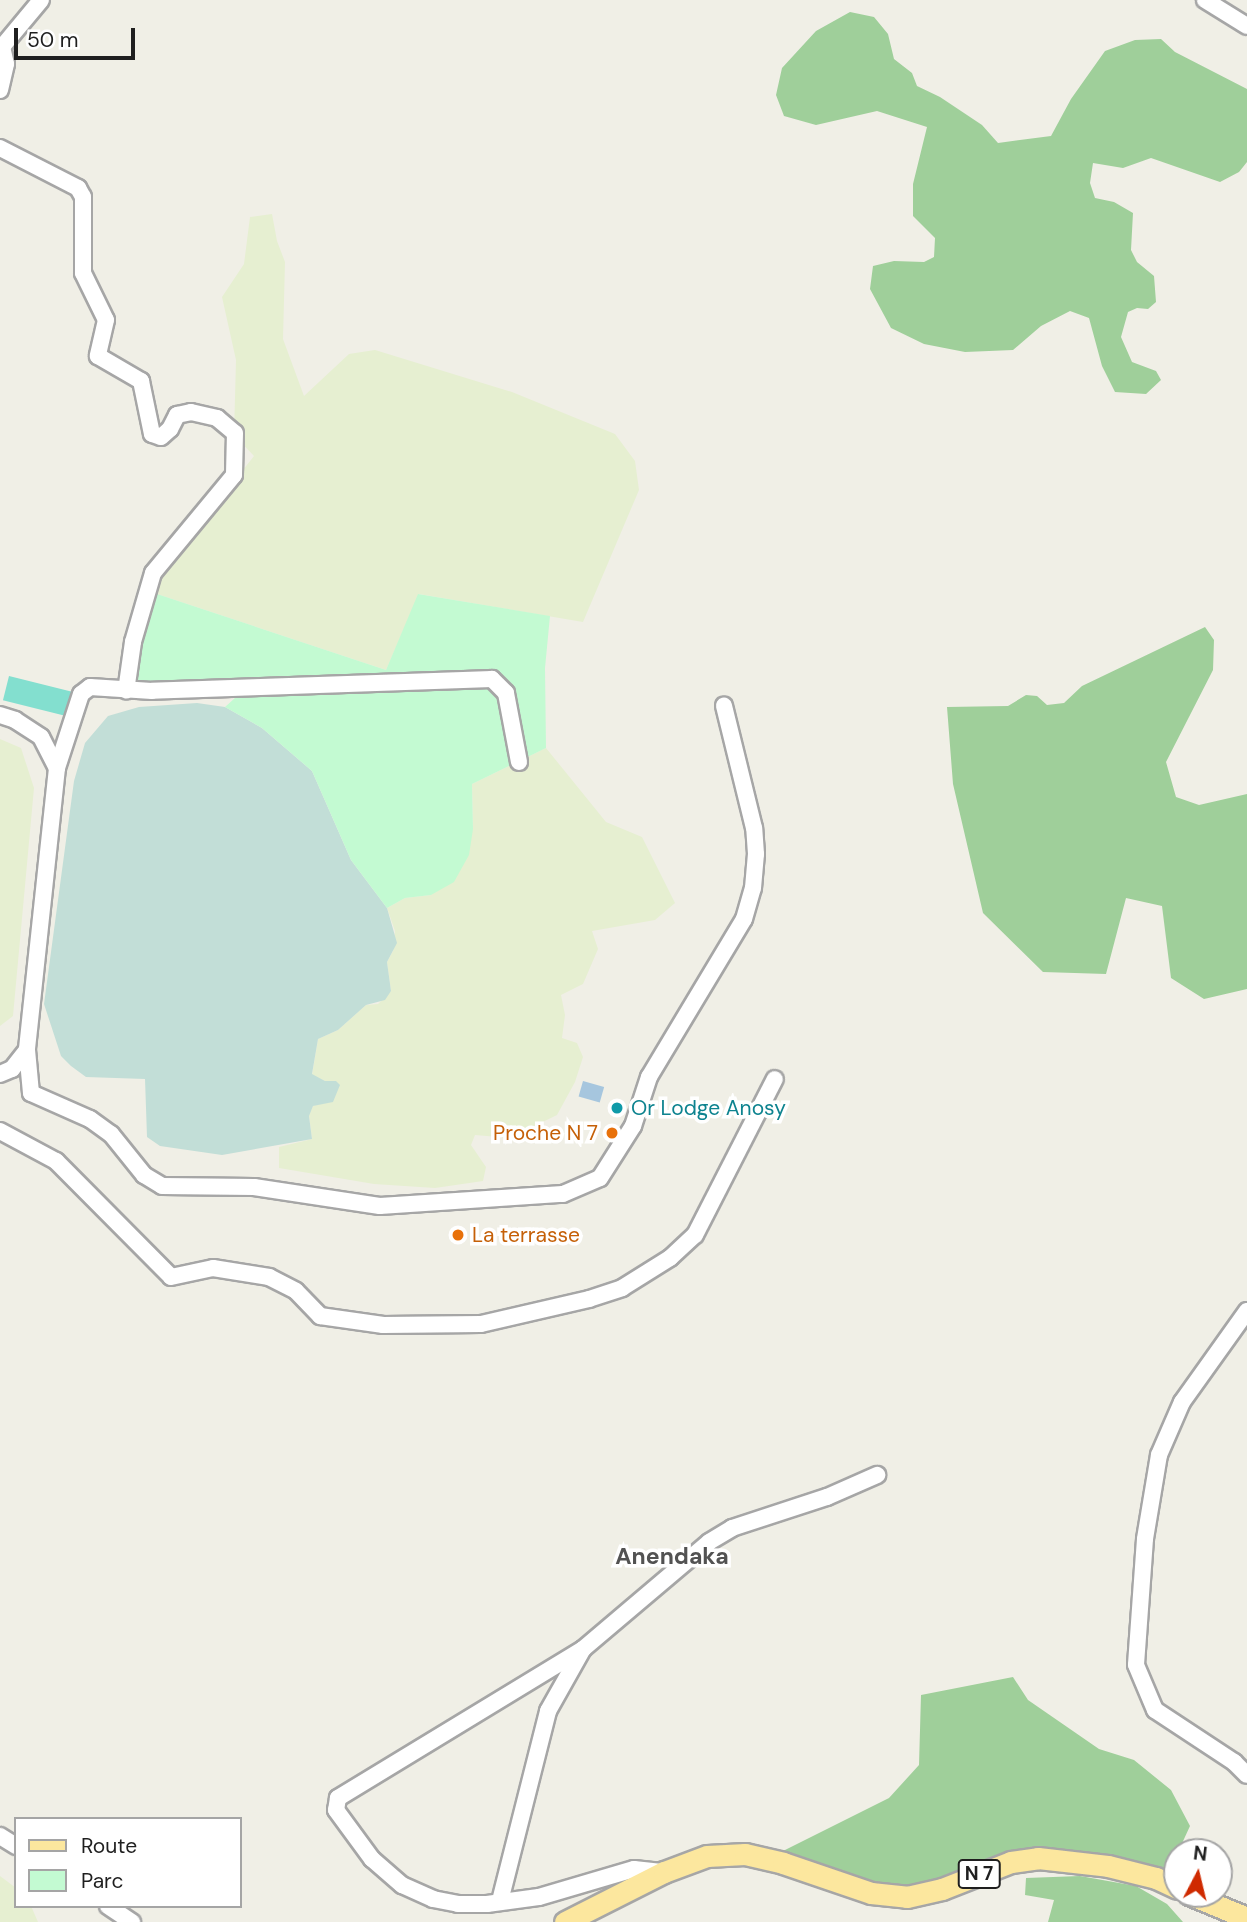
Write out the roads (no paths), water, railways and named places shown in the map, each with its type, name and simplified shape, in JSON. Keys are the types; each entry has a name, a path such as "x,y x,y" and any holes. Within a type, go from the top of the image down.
{"main road":[{"name":"N 7","path":"565,1922 664,1872 707,1856 745,1854 783,1863 871,1893 907,1897 942,1889 1011,1862 1038,1858 1108,1866 1163,1881"},
{"path":"1223,1908 1247,1918"}],"street":[{"path":"0,90 6,64 2,47 41,0"},
{"path":"1205,0 1247,26"},
{"path":"0,148 78,188 83,197 83,273 106,320 98,356 141,381 152,434 160,438 170,429 177,415 191,412 217,418 235,433 234,475 153,573 133,642 126,691"},
{"path":"519,762 506,693 492,679 126,691 90,687 81,694 58,768 27,1050 31,1093 90,1119 111,1134 144,1175 162,1186 254,1187 380,1206 563,1194 600,1178 633,1126 649,1077 744,919 753,888 756,854 754,828 724,706"},
{"path":"0,715 15,720 41,737 58,768"},
{"path":"0,1074 12,1069 27,1050"},
{"path":"0,1131 40,1150 56,1161 171,1277 213,1268 269,1277 296,1291 320,1316 332,1318 383,1325 481,1324 589,1299 622,1287 670,1258 695,1235 775,1079"},
{"path":"1247,1311 1182,1402 1159,1455 1145,1539 1136,1665 1155,1710 1234,1762 1247,1775"},
{"path":"664,1872 634,1869 539,1897 458,1904 433,1899 402,1885 372,1859 336,1810 338,1798 583,1649 709,1542 732,1528 827,1497 877,1475"},
{"path":"500,1901 548,1712 583,1649"},
{"path":"111,1908 132,1922"}],"place":[{"name":"Or Lodge Anosy","path":"617,1108"},
{"name":"Proche N 7","path":"612,1133"},
{"name":"La terrasse","path":"458,1235"}],"district":[{"name":"Anendaka","path":"672,1556"}]}
